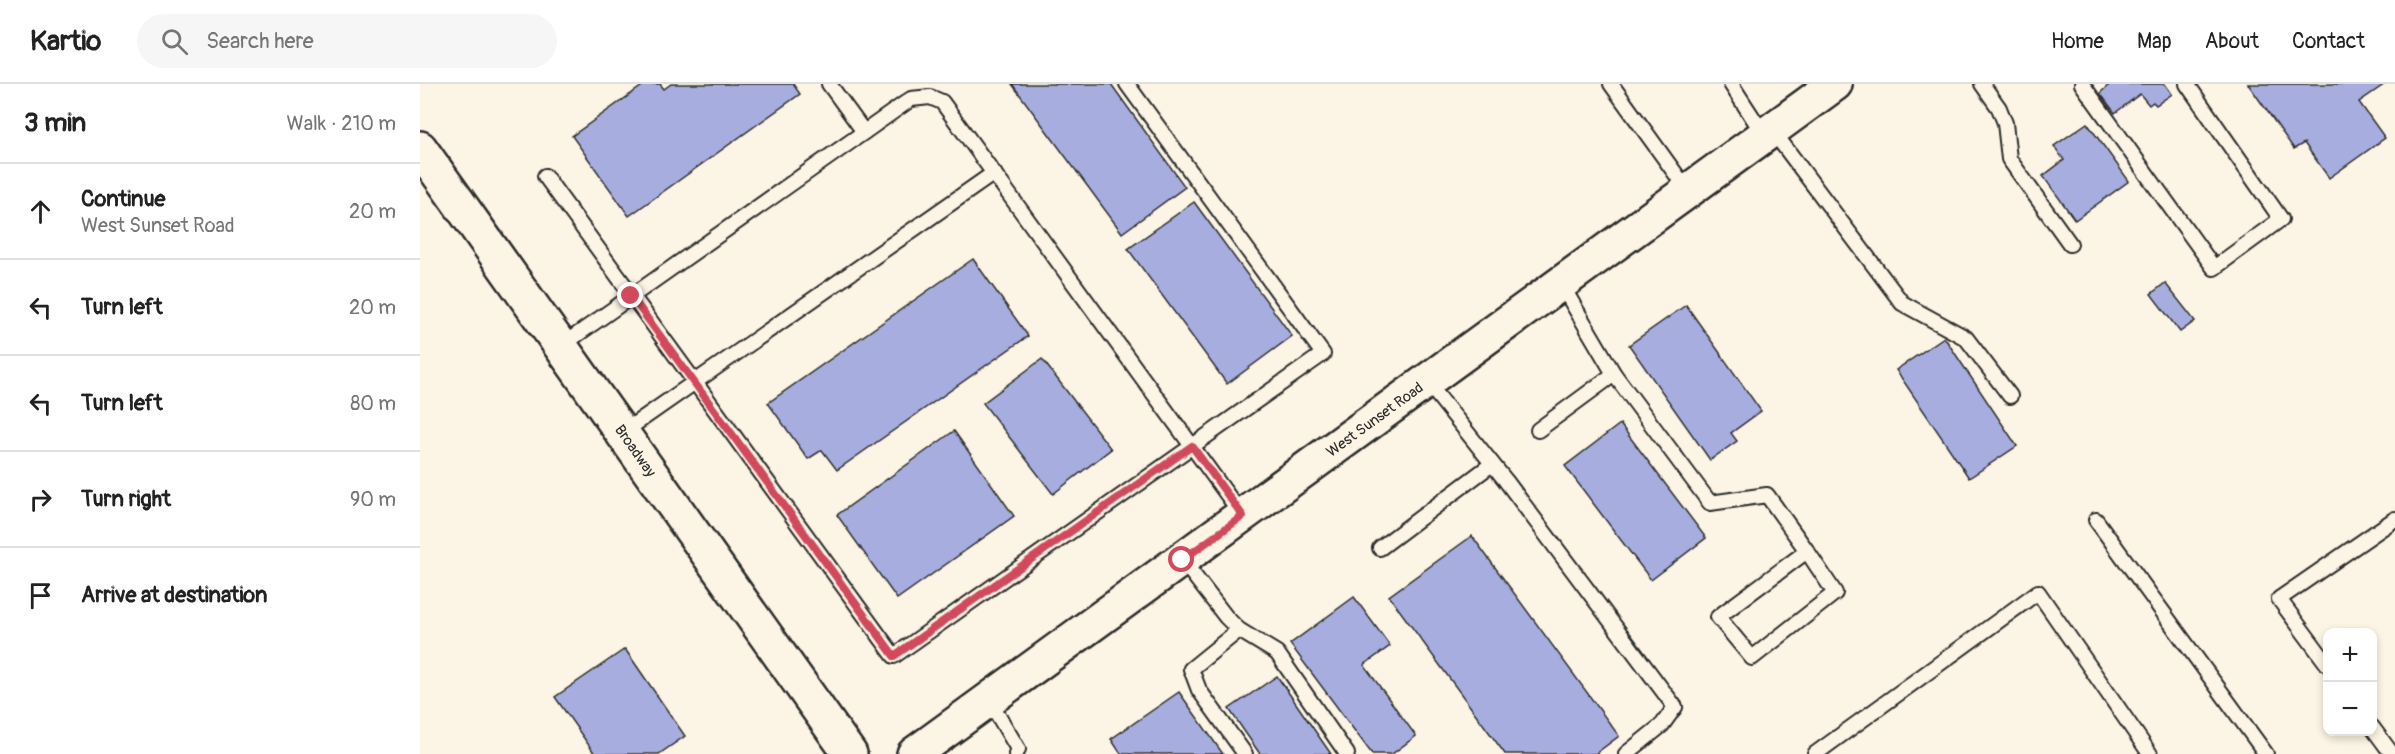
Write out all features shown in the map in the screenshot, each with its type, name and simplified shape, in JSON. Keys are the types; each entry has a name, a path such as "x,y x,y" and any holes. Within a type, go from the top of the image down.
{"main road":[{"name":"West Sunset Road","path":"914,754 1835,84"},
{"name":"Broadway","path":"423,158 561,346 850,754"}],"lane":[{"path":"829,84 864,132"},
{"path":"545,176 894,656 1323,354 1127,84"},
{"path":"1611,84 1688,191"},
{"path":"1731,84 1902,303 1966,338 2010,396"},
{"path":"1982,84 1999,108 2005,123 2008,159 2070,244"},
{"path":"2082,84 2214,268 2281,219 2187,84"},
{"path":"561,346 910,99 930,97 942,102 1243,516"},
{"path":"622,433 994,173"},
{"path":"1561,284 1614,374 1710,503 1767,495 1807,551 1835,593 1752,658 1718,617 1807,551"},
{"path":"1538,430 1614,374"},
{"path":"1427,382 1492,464 1675,707 1662,725 1626,754"},
{"path":"1380,548 1492,464"},
{"path":"2323,658 2279,599 2395,519"},
{"path":"2096,520 2266,754"},
{"path":"1182,560 1226,617 1239,630 1277,653 1347,754"},
{"path":"1815,754 2038,592 2150,754"},
{"path":"1239,630 1191,669 1200,690 1245,754"},
{"path":"989,700 1018,749 1016,754"},
{"path":"2377,733 2392,754"}],"building":[{"path":"645,84 660,84 664,89 671,84 793,84 800,94 629,216 572,136"},
{"path":"1012,84 1111,84 1185,187 1122,233"},
{"path":"2110,84 2165,84 2172,94 2156,105 2153,102 2149,105 2140,94 2115,113 2100,93"},
{"path":"2248,84 2385,84 2359,102 2385,138 2329,178 2304,143 2294,149"},
{"path":"2087,123 2129,181 2075,220 2043,176 2064,160 2054,146"},
{"path":"1194,202 1292,336 1227,384 1128,249"},
{"path":"973,259 1028,336 837,470 822,450 808,459 768,403"},
{"path":"2165,283 2195,321 2180,332 2151,294"},
{"path":"1686,305 1761,411 1731,433 1737,441 1710,460 1629,345"},
{"path":"1944,337 2017,446 1969,478 1896,370"},
{"path":"1042,359 1111,449 1053,494 983,403"},
{"path":"1620,424 1706,538 1651,580 1565,466"},
{"path":"954,431 1014,516 897,599 837,515"},
{"path":"1472,536 1619,736 1595,754 1505,754 1389,596"},
{"path":"1354,597 1390,646 1364,665 1416,736 1392,754 1372,754 1290,644"},
{"path":"625,649 685,736 659,754 595,754 555,697"},
{"path":"1277,676 1331,754 1260,754 1229,709"},
{"path":"1179,692 1223,754 1121,754 1111,739"}],"route":[{"path":"631,296 894,656 1192,446 1243,516 1182,560"}]}
